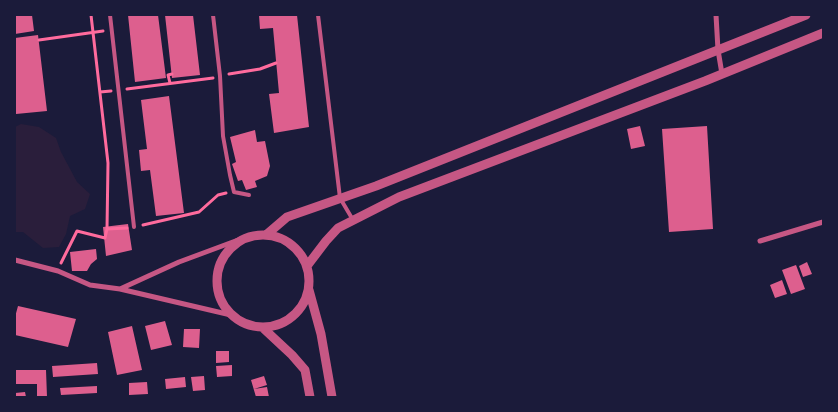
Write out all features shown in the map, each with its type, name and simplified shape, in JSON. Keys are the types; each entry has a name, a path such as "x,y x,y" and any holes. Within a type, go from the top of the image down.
{"street":[{"path":"716,15 718,50 722,74"},
{"path":"266,234 287,217 376,186 806,15"},
{"path":"307,266 338,228 399,197 722,74 823,33"},
{"path":"760,241 823,222"},
{"path":"120,289 180,262 249,236 266,234 284,239 298,250 307,266 309,290 321,334 332,397"},
{"path":"231,316 220,300 216,281 220,262 232,246 249,236"},
{"path":"15,260 58,271 90,285 120,289 231,316 250,326 263,328 288,321 302,308 309,290"},
{"path":"263,328 306,370 310,397"}],"lane":[{"path":"110,15 134,227"},
{"path":"213,15 220,76 223,136 234,192 249,195"},
{"path":"318,15 340,198 353,220"}],"path":[{"path":"58,271 77,231 104,238 107,229 108,163 91,15"},
{"path":"38,40 112,30"},
{"path":"118,90 220,76 260,69 276,63"},
{"path":"169,75 170,83"},
{"path":"107,229 134,227 199,212 218,194 234,192"}],"shaded area":[{"path":"21,124 39,127 56,138 61,152 77,182 90,194 85,209 70,216 66,234 59,247 43,248 23,232 15,232 15,127"}],"building":[{"path":"15,15 32,15 34,31 15,34"},
{"path":"128,15 158,15 166,78 135,82"},
{"path":"165,15 193,15 200,75 172,78"},
{"path":"259,15 297,15 309,127 274,133 269,94 279,93 273,28 260,29"},
{"path":"38,35 47,111 16,114 15,38"},
{"path":"169,96 184,213 156,216 150,170 141,171 139,150 147,149 141,100"},
{"path":"640,126 645,146 631,149 627,129"},
{"path":"707,126 713,229 669,232 662,129"},
{"path":"255,130 257,142 265,141 270,166 267,176 255,181 257,187 246,190 242,180 238,181 232,164 236,162 230,137"},
{"path":"128,224 132,250 106,256 103,227"},
{"path":"96,249 97,259 87,271 72,271 70,252"},
{"path":"807,262 812,274 803,277 799,266"},
{"path":"796,265 805,289 791,294 782,270"},
{"path":"782,280 787,294 775,298 770,285"},
{"path":"18,306 76,319 68,347 15,335 15,317"},
{"path":"165,321 172,345 151,350 145,326"},
{"path":"132,326 142,370 117,375 108,332"},
{"path":"184,329 200,329 199,348 183,347"},
{"path":"216,351 229,351 229,362 216,363"},
{"path":"97,363 98,374 53,377 52,366"},
{"path":"232,365 232,376 217,377 216,366"},
{"path":"15,370 46,370 47,397 37,397 37,384 16,384"},
{"path":"204,376 205,390 193,391 191,377"},
{"path":"264,376 267,385 254,389 267,387 269,397 256,397 251,380"},
{"path":"185,377 186,387 166,389 165,379"},
{"path":"147,382 148,394 129,395 129,383"},
{"path":"97,386 97,393 61,395 60,388"},
{"path":"25,392 26,397 15,397 15,393"}]}
